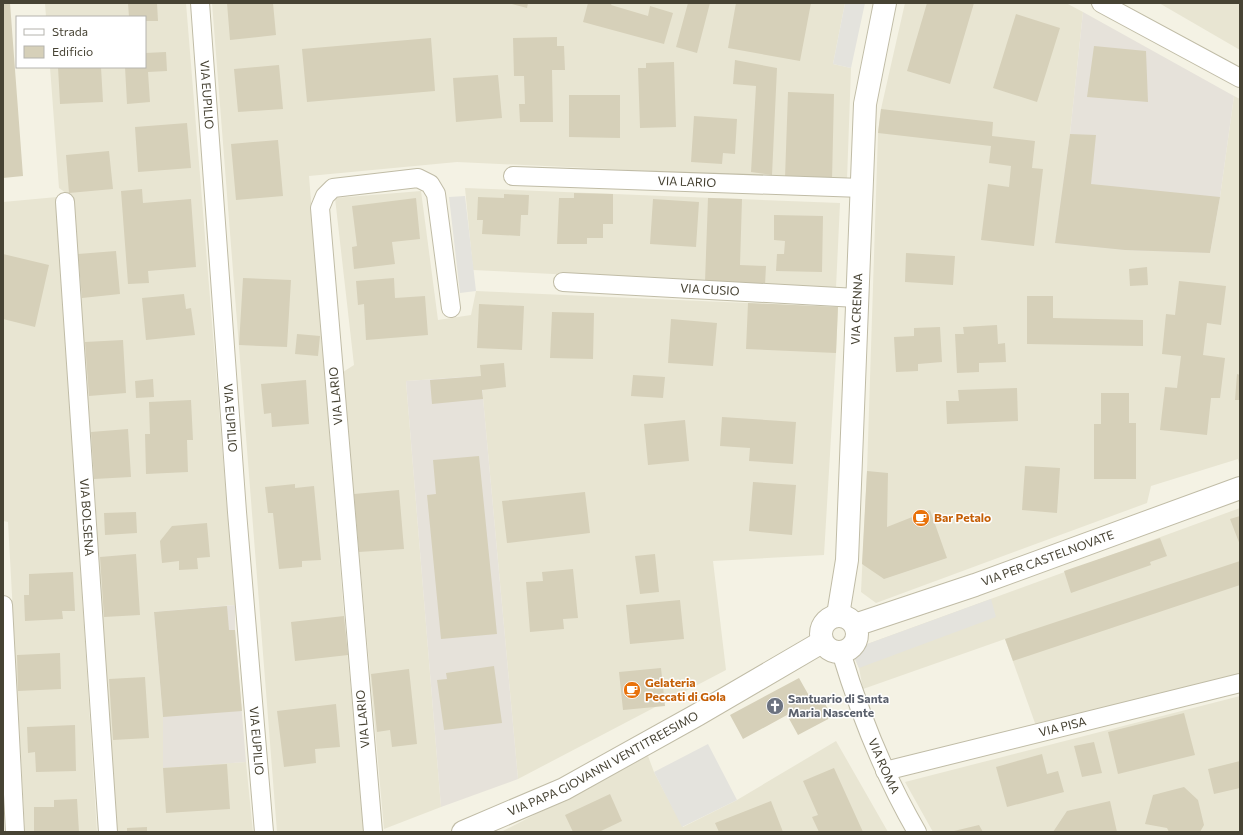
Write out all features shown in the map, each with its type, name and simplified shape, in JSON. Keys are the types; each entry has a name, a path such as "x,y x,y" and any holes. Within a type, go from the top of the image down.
{"street":[{"name":"VIA EUPILIO","path":"200,3 237,512 264,832"},
{"name":"VIA CRENNA","path":"846,620 847,560 865,104 885,3"},
{"path":"1101,3 1240,78"},
{"name":"VIA LARIO","path":"513,176 862,188"},
{"name":"VIA LARIO","path":"373,832 320,208 325,196 333,188 418,178 430,184 436,194 451,308"},
{"name":"VIA BOLSENA","path":"65,202 108,832"},
{"name":"VIA CUSIO","path":"563,282 857,298"},
{"name":"VIA PER CASTELNOVATE","path":"846,620 975,585 1240,488"},
{"path":"3,605 15,832"},
{"path":"831,617 846,620 857,637 855,642 852,647 832,647 821,635 825,621 831,617"},
{"name":"VIA ROMA","path":"832,647 885,771 906,814 917,832"},
{"name":"VIA PAPA GIOVANNI VENTITREESIMO","path":"463,832 564,789 697,715 832,647"},
{"name":"VIA PISA","path":"885,771 1240,683"}],"shaded area":[{"path":"45,3 186,3 235,605 154,612 163,717 163,767 246,762 253,832 116,832 94,479 73,198 59,188 50,68 146,68 146,16 46,16"},
{"path":"212,3 845,3 833,64 851,68 847,180 457,162 309,176 344,616 364,832 277,832"},
{"path":"845,3 865,3 851,68 833,64"},
{"path":"905,3 1066,3 1083,12 1070,134 1056,243 1210,253 1220,197 1234,96 1240,99 1240,468 1238,459 1151,486 1147,503 876,603 861,592 867,471 878,133 881,109"},
{"path":"1159,3 1240,3 1240,50"},
{"path":"1083,12 1234,96 1220,197 1210,253 1125,250 1055,243 1070,134"},
{"path":"465,188 840,203 836,288 473,270"},
{"path":"421,191 438,320 471,315 476,291 838,307 836,353 824,555 713,561 726,670 518,779 481,376 406,381 441,807 384,829 343,372 354,365 335,198"},
{"path":"465,196 476,291 460,293 449,197"},
{"path":"57,197 97,832 25,832 8,522 3,521 3,202"},
{"path":"481,376 518,779 441,807 406,381"},
{"path":"1240,508 1240,677 1036,726 1005,639 863,689 859,668 855,659 859,647"},
{"path":"991,599 996,617 859,668 855,659 859,647"},
{"path":"235,605 235,630 246,762 163,768 163,717 154,612"},
{"path":"1240,696 1240,832 933,832 905,782"},
{"path":"836,741 888,832 501,832 648,756 654,772 683,827 737,800"},
{"path":"708,744 737,800 682,827 654,772"}],"building":[{"path":"3,3 10,3 23,176 3,178"},
{"path":"128,3 157,3 158,21 146,21 146,16 129,16"},
{"path":"227,3 273,3 276,35 230,40"},
{"path":"508,3 528,3 527,8"},
{"path":"588,3 612,3 611,5 648,16 650,6 673,13 664,44 583,22"},
{"path":"688,3 710,3 697,53 676,47"},
{"path":"736,3 811,3 800,61 728,48"},
{"path":"927,3 974,3 950,84 907,71"},
{"path":"1016,14 1060,28 1037,102 993,88"},
{"path":"557,37 557,46 564,46 565,70 552,70 553,122 520,122 519,104 525,104 524,76 514,76 513,38"},
{"path":"431,38 435,91 307,102 302,49"},
{"path":"1094,46 1146,51 1148,102 1087,97"},
{"path":"166,52 167,71 148,72 150,102 127,104 125,68 146,68 146,53"},
{"path":"735,60 777,68 772,175 751,172 756,86 733,84"},
{"path":"674,62 676,127 640,128 638,68 646,68 646,63"},
{"path":"279,65 283,109 238,112 234,69"},
{"path":"58,68 101,68 103,102 60,104"},
{"path":"498,75 502,118 456,122 453,78"},
{"path":"788,92 834,94 832,180 785,178"},
{"path":"569,95 620,95 620,138 569,137"},
{"path":"881,109 993,122 992,136 1035,141 1032,168 1043,169 1034,246 981,240 988,184 1009,187 1011,166 989,163 991,146 878,133"},
{"path":"694,116 737,119 735,154 723,153 722,164 691,162"},
{"path":"187,123 191,168 138,172 135,127"},
{"path":"1070,134 1096,135 1091,184 1220,197 1210,253 1125,250 1055,243"},
{"path":"278,140 283,196 236,200 231,144"},
{"path":"109,151 113,189 69,193 66,155"},
{"path":"142,189 143,203 191,199 196,267 148,271 149,283 128,284 121,191"},
{"path":"574,193 613,194 613,224 603,224 603,238 587,238 587,244 557,244 559,198 574,198"},
{"path":"504,194 529,195 528,215 521,215 520,236 482,234 483,220 477,220 478,197 504,198"},
{"path":"416,198 420,239 392,242 395,264 354,269 352,247 357,246 352,206"},
{"path":"708,198 742,199 740,265 766,266 765,285 705,282"},
{"path":"653,199 699,202 696,247 650,244"},
{"path":"774,215 823,216 822,272 776,271 777,254 784,254 785,241 774,240"},
{"path":"116,251 120,294 82,298 78,254"},
{"path":"906,253 955,256 953,285 905,282"},
{"path":"3,254 49,265 35,327 3,319"},
{"path":"1147,267 1148,285 1130,286 1129,269"},
{"path":"243,278 291,280 287,347 239,345"},
{"path":"394,278 395,298 425,296 428,335 366,340 364,304 358,305 356,281"},
{"path":"1179,281 1226,286 1221,325 1207,323 1203,355 1225,358 1220,398 1211,398 1207,435 1160,430 1165,387 1177,388 1181,356 1162,354 1166,314 1175,315"},
{"path":"184,294 186,309 191,308 195,335 146,340 142,298"},
{"path":"1027,296 1053,296 1053,318 1143,320 1143,346 1027,344"},
{"path":"748,303 838,307 836,353 746,349"},
{"path":"479,304 524,306 522,350 477,348"},
{"path":"552,312 594,313 593,359 550,358"},
{"path":"671,319 717,323 713,366 668,363"},
{"path":"997,325 998,344 1005,343 1006,362 979,363 979,372 957,373 955,334 964,334 963,327"},
{"path":"940,327 942,362 918,364 918,371 896,372 894,337 914,336 914,328"},
{"path":"297,334 320,336 318,356 295,354"},
{"path":"123,340 126,393 89,396 85,342"},
{"path":"504,363 506,387 482,390 483,399 432,404 430,380 481,376 480,365"},
{"path":"1237,374 1240,375 1240,400 1235,400"},
{"path":"633,375 665,377 663,398 631,396"},
{"path":"153,379 154,397 136,398 135,381"},
{"path":"306,380 309,424 272,427 271,413 264,414 261,384"},
{"path":"1017,388 1018,421 947,424 946,401 959,401 958,390"},
{"path":"1101,393 1129,393 1129,423 1136,423 1136,479 1094,479 1094,424 1101,424"},
{"path":"191,400 193,440 187,440 188,472 146,474 145,434 150,434 149,402"},
{"path":"722,417 796,422 793,464 749,461 750,448 720,446"},
{"path":"685,420 689,461 648,465 644,424"},
{"path":"128,429 131,477 94,479 91,432"},
{"path":"479,456 497,634 441,639 427,495 436,494 433,460"},
{"path":"1025,466 1060,468 1057,513 1022,510"},
{"name":"Bar Petalo","path":"867,471 888,473 887,527 930,510 947,558 884,579 862,564"},
{"path":"753,482 796,485 792,535 749,531"},
{"path":"295,484 295,488 314,486 321,560 302,561 302,567 279,569 273,513 268,513 265,487"},
{"path":"399,490 404,549 359,552 354,494"},
{"path":"585,492 590,533 507,543 502,501"},
{"path":"136,512 137,533 105,535 104,513"},
{"path":"1240,516 1240,545 1230,519"},
{"path":"207,523 210,557 197,558 198,569 179,570 179,561 162,563 160,541 172,526"},
{"path":"1160,538 1167,556 1150,562 1151,565 1071,593 1064,571"},
{"path":"136,554 140,615 104,617 100,557"},
{"path":"655,554 659,592 640,594 635,556"},
{"path":"1240,561 1240,585 1013,661 1005,639"},
{"path":"573,569 578,618 563,619 564,629 530,632 526,582 543,581 542,572"},
{"path":"73,572 75,611 62,611 63,619 25,621 24,595 29,595 29,574"},
{"path":"680,600 684,639 630,644 626,605"},
{"path":"227,606 229,630 235,630 242,711 163,717 154,612"},
{"path":"344,616 348,655 295,661 291,622"},
{"path":"60,653 61,689 18,691 17,655"},
{"path":"494,666 502,723 444,730 437,680 447,679 446,673"},
{"path":"661,668 665,706 623,710 619,672"},
{"path":"409,669 417,744 392,747 390,730 377,732 371,674"},
{"path":"145,677 149,738 113,740 109,679"},
{"name":"Santuario di Santa Maria Nascente","path":"799,678 812,701 821,696 832,717 798,735 787,715 743,739 730,715"},
{"path":"336,704 340,747 315,749 316,763 284,767 277,711"},
{"path":"1184,713 1195,755 1118,774 1108,732"},
{"path":"75,725 76,771 36,772 35,752 28,753 27,727"},
{"path":"1094,742 1102,773 1082,777 1074,746"},
{"path":"1042,754 1047,774 1058,771 1064,792 1007,807 996,767"},
{"path":"1240,761 1240,788 1214,794 1208,769"},
{"path":"227,764 230,809 166,813 163,768"},
{"path":"834,768 863,832 819,832 812,817 818,815 803,781"},
{"path":"1184,787 1198,800 1204,825 1200,832 1169,832 1167,828 1145,824 1153,795"},
{"path":"610,794 622,821 601,831 602,832 573,832 565,815"},
{"path":"77,799 79,832 34,832 34,807 54,807 54,800"},
{"path":"771,801 783,832 719,832 715,823"},
{"path":"1110,801 1117,832 1053,832 1067,811"},
{"path":"979,825 983,832 954,832 954,831"},
{"path":"147,827 147,832 127,832 127,828"}],"place":[{"name":"Bar Petalo","path":"921,518"},
{"name":"Gelateria Peccati di Gola","path":"632,690"},
{"name":"Santuario di Santa Maria Nascente","path":"775,706"}]}
